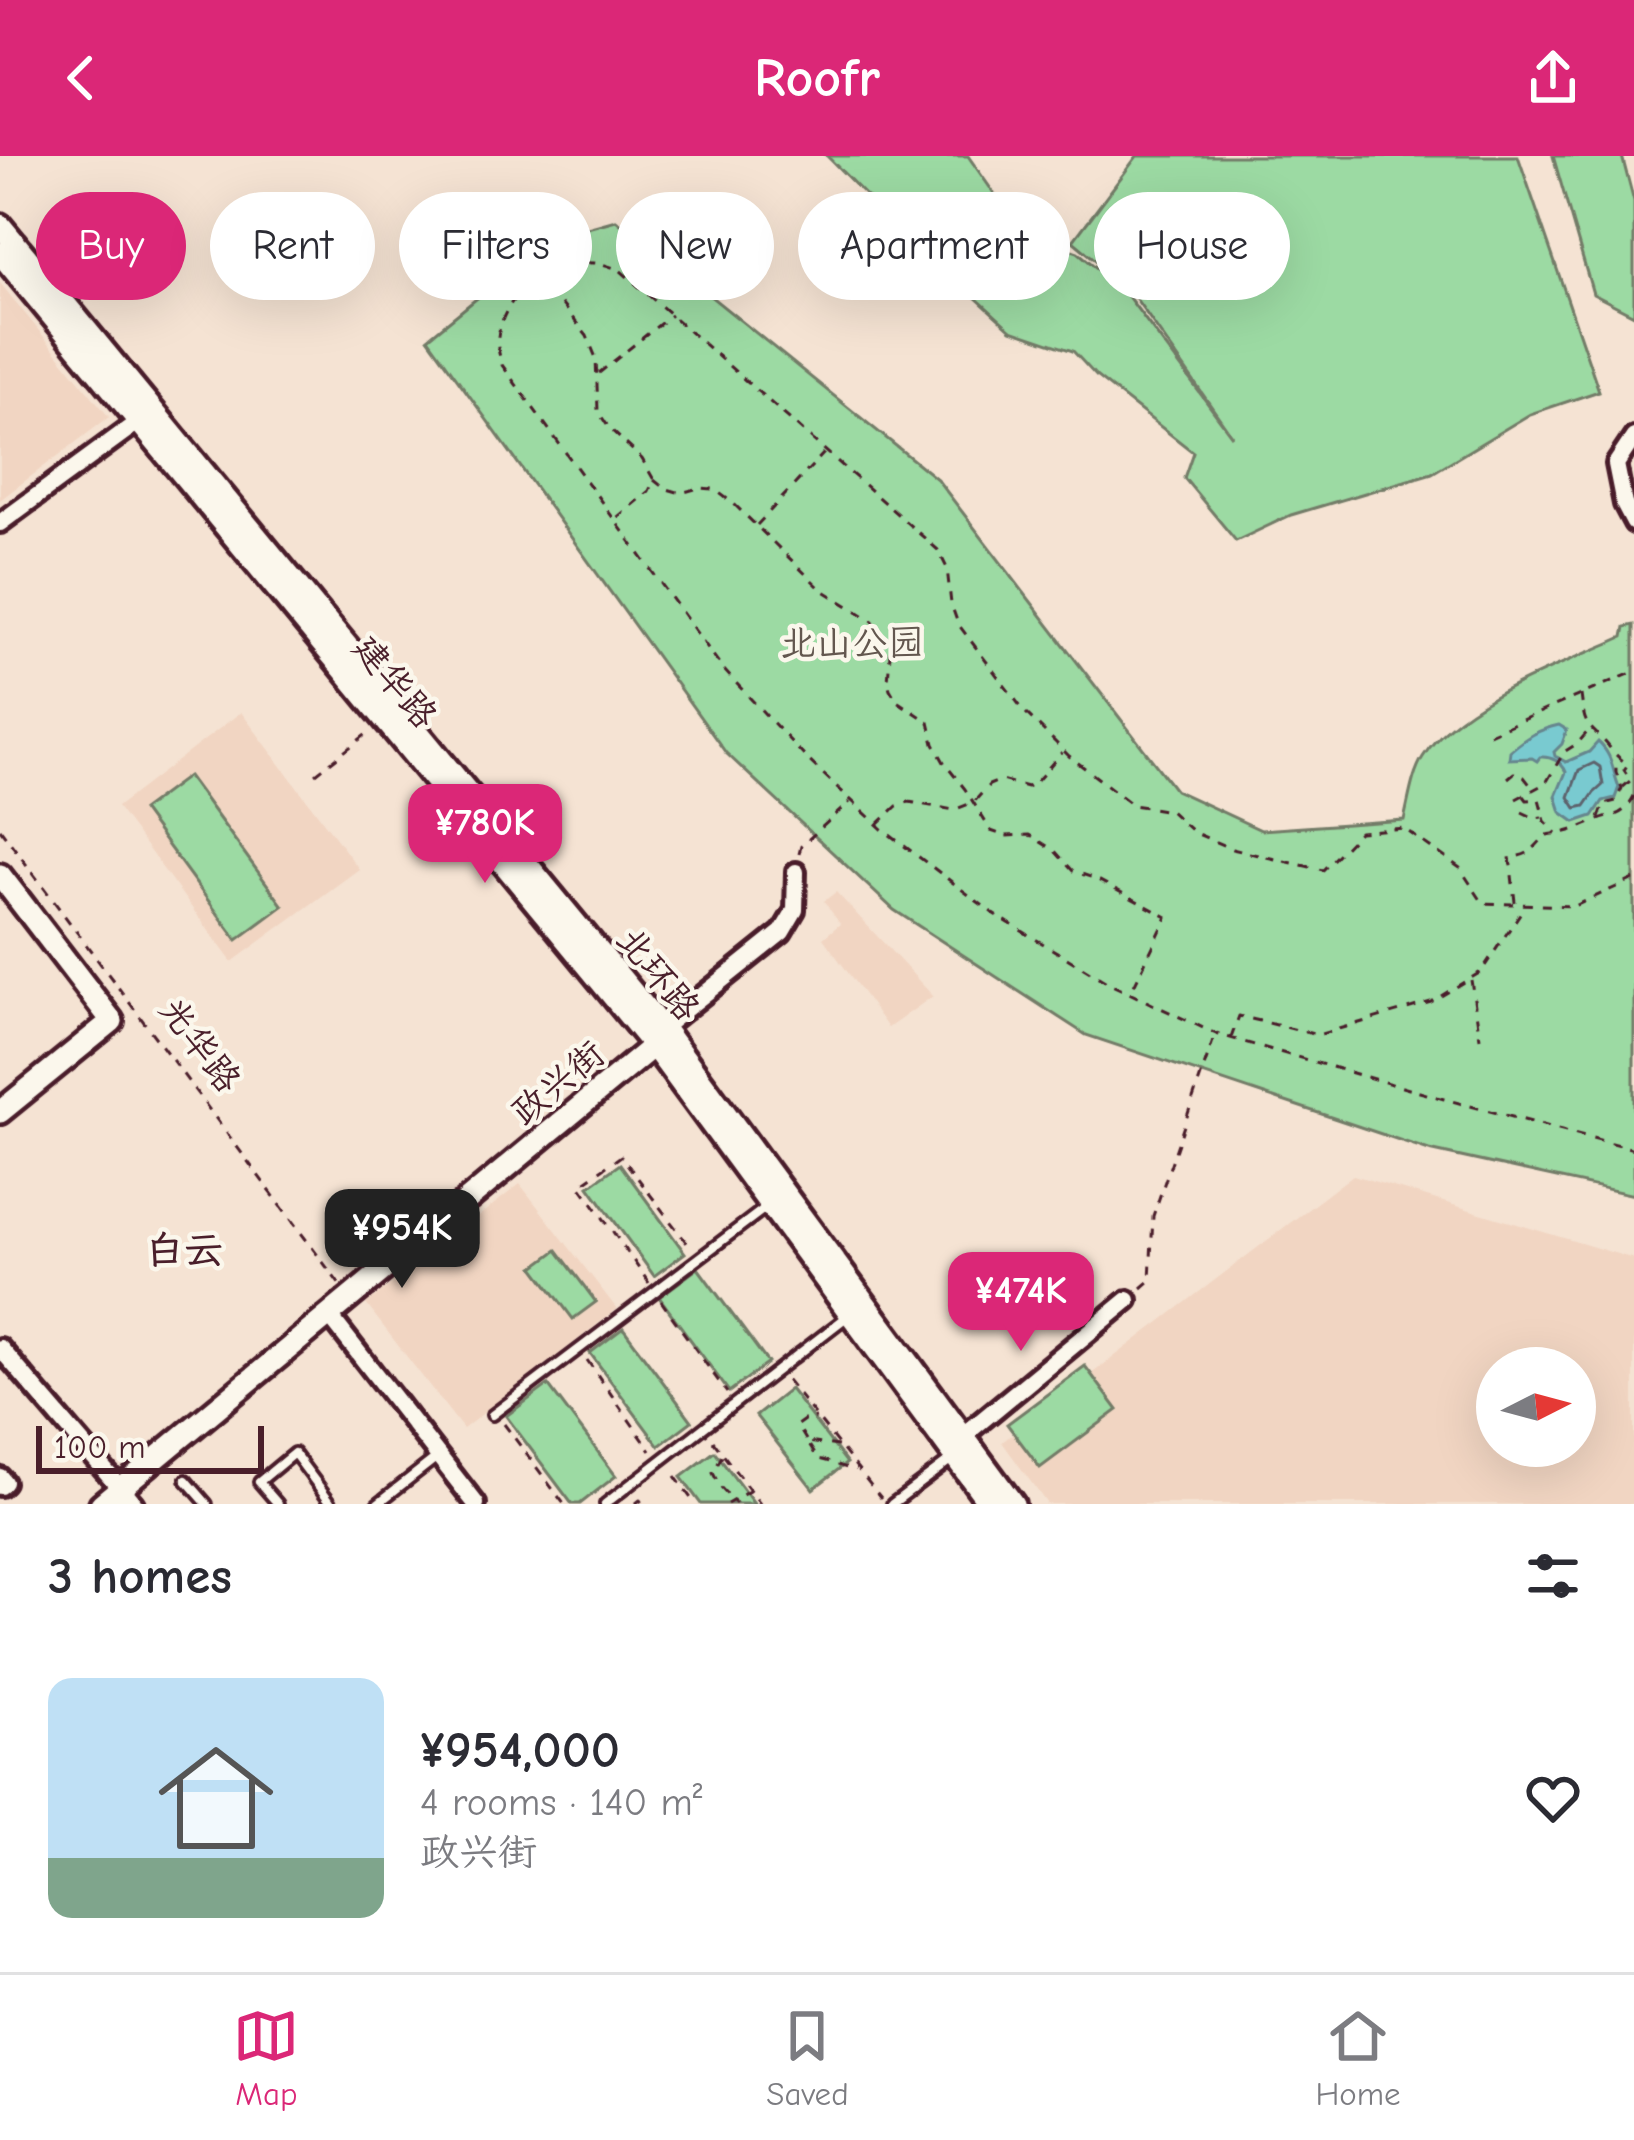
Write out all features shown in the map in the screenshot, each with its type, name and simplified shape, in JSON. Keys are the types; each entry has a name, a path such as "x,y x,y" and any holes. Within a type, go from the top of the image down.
{"street":[{"name":"北环路","path":"0,225 661,1036 956,1447 1013,1504"},
{"name":"建华路","path":"0,253 384,719 661,1036 770,1204 857,1308"},
{"path":"0,524 139,421"},
{"path":"1634,437 1616,464 1624,504 1634,523"},
{"path":"661,1036 782,932 795,910 796,872"},
{"path":"0,875 112,1021 0,1112"},
{"name":"政兴街","path":"101,1504 127,1496 328,1315 661,1036"},
{"path":"990,1504 956,1447 1127,1300"},
{"path":"328,1315 476,1504"},
{"path":"0,1348 127,1496"}],"lane":[{"path":"494,1414 770,1204"},
{"path":"605,1504 857,1308"},
{"path":"889,1504 956,1447"},
{"path":"278,1504 259,1482 294,1453 332,1504"},
{"path":"377,1504 439,1456"},
{"path":"185,1480 207,1504"}],"path":[{"path":"592,262 620,270 938,550 947,568 958,624 1024,711 1064,751 1133,805 1170,811 1193,832 1232,849 1323,870 1359,832 1403,828 1460,868 1483,903 1576,906 1634,879"},
{"path":"512,300 496,341 502,364 723,669 806,758 877,824 994,914 1131,994 1216,1034 1634,1149"},
{"path":"558,300 587,336 596,358 598,411 609,428 664,488 681,493 714,489 821,589 873,621 890,653 890,689 928,722 945,764 991,831 1030,835 1055,851 1073,871 1167,917 1131,994"},
{"path":"598,374 671,315"},
{"path":"755,526 826,452"},
{"path":"614,520 649,491 654,480"},
{"path":"649,491 664,488"},
{"path":"1489,734 1634,672"},
{"path":"1581,693 1584,721 1612,754 1628,764 1624,770 1631,780 1616,801 1604,804 1598,820"},
{"path":"316,774 384,719"},
{"path":"1516,799 1546,783 1564,752 1590,729"},
{"path":"877,824 909,802 954,810 974,802 989,785 1001,780 1027,787 1064,751"},
{"path":"1616,762 1622,788"},
{"path":"1508,778 1514,773 1524,777 1533,788"},
{"path":"1522,795 1539,799 1545,821 1558,834"},
{"path":"1515,904 1510,857 1534,852 1546,835 1578,831 1613,818 1634,796"},
{"path":"796,872 801,846 851,800"},
{"path":"1522,812 1544,817"},
{"name":"光华路","path":"0,830 350,1297"},
{"path":"1231,1038 1239,1016 1318,1034 1431,1002 1481,971 1526,904"},
{"path":"1471,978 1480,1038"},
{"path":"1127,1300 1150,1281 1153,1216 1216,1034"},
{"path":"698,1258 621,1156 580,1185 727,1393"},
{"path":"579,1349 651,1450"},
{"path":"788,1380 889,1504"},
{"path":"494,1414 564,1504"},
{"path":"818,1418 797,1425 818,1459 859,1469"},
{"path":"713,1441 760,1504"},
{"path":"807,1442 840,1446"},
{"path":"723,1454 713,1473 734,1502"},
{"path":"675,1476 695,1504"},
{"path":"727,1504 750,1490"}],"shaded area":[{"path":"0,283 109,417 0,500"},
{"path":"241,712 359,869 232,962 117,807"},
{"path":"836,892 933,996 888,1028 823,938 840,924 824,901"},
{"path":"1353,1175 1634,1259 1634,1504 1047,1504 1002,1442"},
{"path":"520,1184 617,1309 463,1429 366,1304"}],"green space":[{"path":"827,156 968,156 993,192 862,192"},
{"path":"1137,156 1518,156 1599,391 1530,414 1432,473 1291,515 1236,541 1184,478 1193,452 1097,377 1073,351 1011,330 978,300 1070,300 1070,249 1078,252 1094,266 1094,300 1131,300 1232,436 1137,300 1290,300 1290,192 1110,192"},
{"path":"1553,156 1622,156 1634,202 1634,315 1593,294"},
{"path":"1094,213 1094,258 1073,241"},
{"name":"北山公园","path":"616,220 616,300 715,300 937,479 1175,790 1261,830 1404,820 1423,757 1461,718 1514,686 1623,637 1625,627 1634,625 1634,1195 1429,1150 1086,1035 894,910 726,753 428,338 475,300 592,300 592,227"},
{"path":"188,776 283,906 237,940 142,810"},
{"path":"620,1164 685,1253 654,1276 589,1186"},
{"path":"557,1250 596,1302 573,1319 534,1267"},
{"path":"698,1268 768,1363 729,1392 659,1297"},
{"path":"623,1328 692,1421 659,1446 590,1353"},
{"path":"1085,1366 1118,1410 1040,1468 1007,1424"},
{"path":"548,1385 616,1476 580,1504 572,1504 506,1416"},
{"path":"790,1389 847,1463 813,1489 756,1416"},
{"path":"714,1452 754,1504 701,1504 681,1477"}],"water":[{"path":"1559,725 1567,730 1555,756 1566,762 1589,752 1598,742 1609,757 1619,787 1615,798 1603,801 1593,816 1575,822 1561,812 1556,796 1566,772 1562,765 1544,757 1509,759 1510,751 1527,738"}],"district":[{"name":"白云","path":"184,1249"}]}
